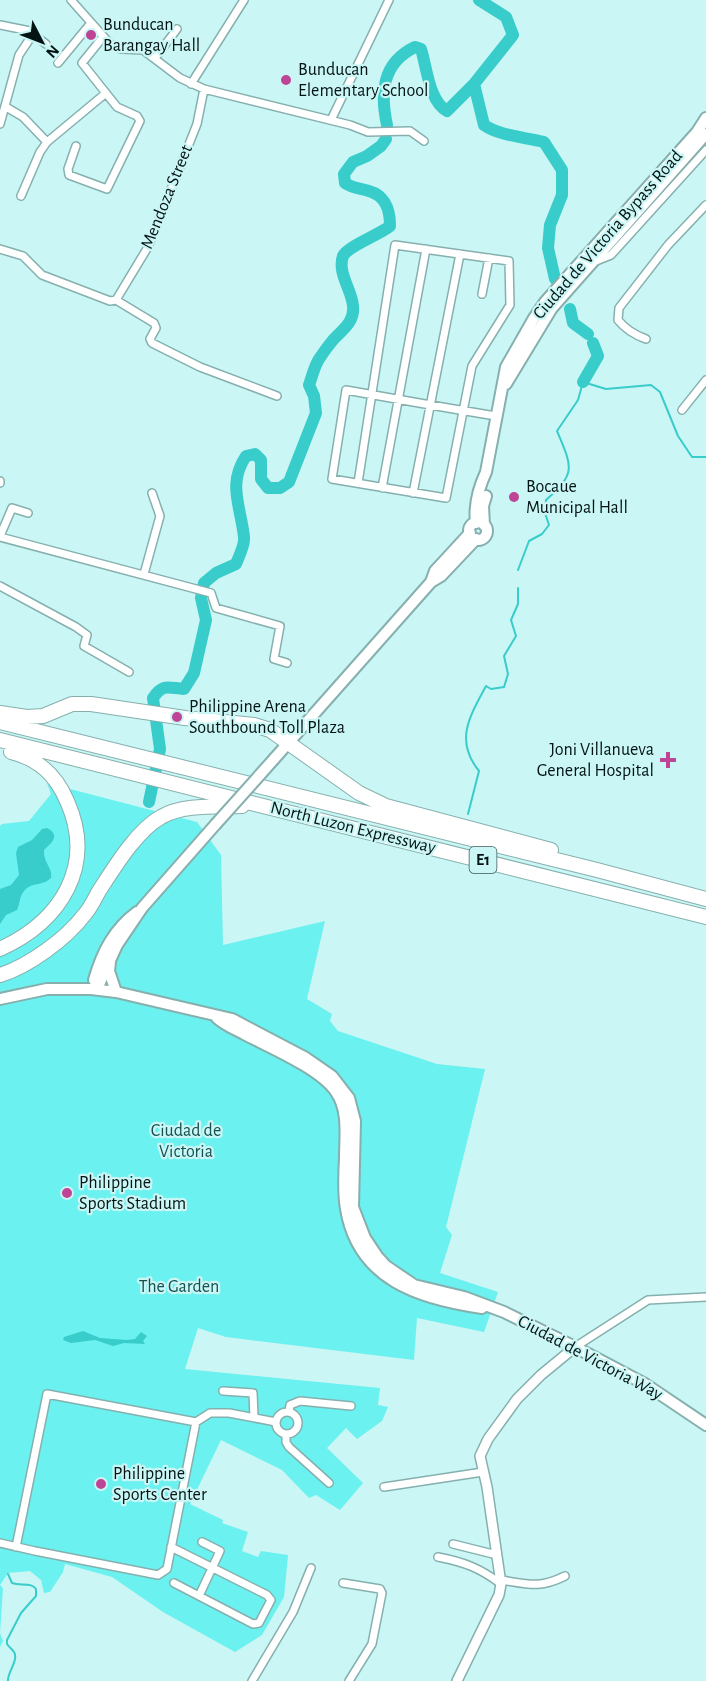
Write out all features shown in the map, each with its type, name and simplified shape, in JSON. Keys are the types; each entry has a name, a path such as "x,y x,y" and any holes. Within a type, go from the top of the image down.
{"highway":[{"path":"0,713 27,717 43,716 72,704 91,704 170,716 254,725 270,730 359,793 386,806 563,853 597,870"},
{"name":"North Luzon Expressway","path":"0,722 706,899"},
{"name":"North Luzon Expressway","path":"0,740 706,917"},
{"path":"0,749 27,756 41,765 54,778 71,811 78,835 78,850 71,883 62,899 50,915 34,929 0,949"},
{"path":"0,975 16,970 31,961 65,934 85,914 131,846 147,827 161,817 180,810 259,805"}],"main road":[{"name":"Ciudad de Victoria Bypass Road","path":"480,524 489,484 486,472 503,388 548,305 697,132 706,118"},
{"name":"Ciudad de Victoria Bypass Road","path":"573,278 594,262 706,135"},
{"path":"480,524 486,530 485,536 481,539 473,536 470,527 480,524"},
{"path":"76,989 106,957 142,908 431,582 435,571 473,536"},
{"path":"94,989 106,957"},
{"path":"106,957 116,992"},
{"name":"Ciudad de Victoria Way","path":"0,999 47,989 94,989 180,1005 214,1015 228,1025 304,1061 336,1091 350,1115 343,1190 345,1208 352,1231 389,1278 410,1291 459,1305 504,1312 645,1384 706,1425"}],"street":[{"path":"71,0 112,46 121,49 138,48 149,53 191,84 331,120 368,132 410,131 424,141"},
{"path":"191,84 244,0"},
{"path":"331,120 389,0"},
{"path":"58,63 91,23"},
{"path":"0,25 30,31 46,44"},
{"path":"155,58 177,29"},
{"path":"0,124 20,55 33,34"},
{"path":"76,146 68,170 69,175 103,189 108,188 140,121 137,116 117,107 82,63 103,37"},
{"name":"Mendoza Street","path":"116,300 148,247 197,124 204,89"},
{"path":"21,196 40,152 47,142 106,93"},
{"path":"6,107 23,117 47,142"},
{"name":"Ciudad de Victoria Bypass Road","path":"594,262 611,255 706,150"},
{"path":"646,339 633,334 622,324 618,315 620,308 668,244 706,205"},
{"path":"358,483 371,394 395,245 509,261 510,305 472,366 463,411 446,498 332,479 346,390 371,394 399,399 463,411 496,416"},
{"path":"0,249 23,256 42,275 110,301 116,300 155,324 156,330 150,339 152,344 200,367 277,396"},
{"path":"382,488 426,249"},
{"path":"413,493 460,254"},
{"path":"482,294 489,258"},
{"path":"682,410 706,380"},
{"path":"144,574 160,516 152,493"},
{"path":"28,513 12,508 0,536 209,593 216,608 280,626 274,659 286,663"},
{"path":"0,586 76,627 87,635 84,646 129,672"},
{"path":"457,1681 499,1595 501,1582 487,1487 480,1456 488,1439 518,1399 541,1375 575,1347 648,1300 706,1297"},
{"path":"224,1391 253,1393 254,1417"},
{"path":"16,1546 47,1394 196,1422 210,1413 229,1413 276,1422"},
{"path":"289,1412 290,1405 300,1401 351,1406"},
{"path":"289,1412 295,1416 298,1425 294,1432 286,1434 278,1429 276,1422 280,1415 289,1412"},
{"path":"0,1543 158,1575 167,1569 196,1422"},
{"path":"286,1434 289,1448 329,1484"},
{"path":"384,1486 483,1472"},
{"path":"199,1596 220,1551 202,1542"},
{"path":"453,1544 497,1555"},
{"path":"171,1547 270,1597 271,1600 259,1623 253,1624 174,1583"},
{"path":"438,1557 466,1563 501,1582 540,1585 550,1584 565,1576"},
{"path":"252,1681 293,1612 311,1568"},
{"path":"343,1583 380,1588 382,1593 372,1644 349,1681"}],"green space":[{"name":"Ciudad de Victoria","path":"47,783 197,822 221,855 223,945 325,921 307,999 332,1014 330,1021 338,1031 437,1064 485,1069 446,1227 452,1235 440,1273 498,1292 484,1332 417,1318 414,1360 226,1337 198,1328 185,1369 380,1388 378,1405 388,1407 382,1421 357,1439 346,1428 327,1448 363,1483 340,1510 316,1495 309,1498 282,1470 221,1440 190,1504 223,1520 222,1523 248,1532 242,1551 258,1557 261,1551 288,1555 284,1597 262,1635 235,1652 163,1612 112,1577 65,1564 63,1572 50,1592 44,1593 41,1580 30,1571 8,1573 0,1585 0,826 29,821 51,794"},
{"path":"0,1585 3,1588 0,1633"}],"shaded area":[{"path":"47,828 54,836 44,850 51,878 27,888 21,896 17,910 6,915 0,924 0,889 11,885 19,875 16,853 18,847 32,840 42,829"},
{"path":"83,1331 100,1338 135,1339 141,1332 147,1336 143,1341 145,1344 124,1343 113,1346 95,1340 71,1343 63,1340 64,1337"}],"waterway":[{"path":"387,125 384,102 386,80 396,61 404,54 415,47 421,49 432,92 436,100 447,111 474,84 513,35 506,17 479,0"},
{"path":"474,84 484,125 505,134 544,142 562,170 562,195 550,225 548,248 555,279"},
{"path":"149,802 160,749 153,698 163,688 184,689 194,673 206,620 201,598 204,583 216,573 236,564 243,547 244,537 236,486 240,466 246,456 255,454 261,460 261,479 268,488 280,488 289,482 316,413 314,396 309,385 314,369 319,359 352,317 352,300 342,269 343,256 351,248 390,226 388,209 383,200 375,193 345,183 344,174 353,162 367,156 381,146 386,139"},
{"path":"570,309 573,323 588,334"},
{"path":"583,382 598,356 593,343"},
{"path":"518,570 529,541 542,534 549,525 545,513 546,500 567,476 568,462 557,431 578,400 583,382 606,389 651,385 660,392 678,436 692,457 706,457"},
{"path":"468,814 479,771 467,749 467,728 486,686 491,689 504,687 508,674 504,656 516,636 511,620 518,604 518,588"},
{"path":"8,1574 12,1583 34,1587 36,1596 21,1613 7,1640 7,1644 15,1655 8,1681"}],"place":[{"name":"Bunducan Barangay Hall","path":"91,35"},
{"name":"Bunducan Elementary School","path":"286,80"},
{"name":"Bocaue Municipal Hall","path":"514,497"},
{"name":"Philippine Arena Southbound Toll Plaza","path":"177,717"},
{"name":"Joni Villanueva General Hospital","path":"668,760"},
{"name":"Philippine Sports Stadium","path":"67,1193"},
{"name":"Philippine Sports Center","path":"101,1484"}],"park label":[{"name":"The Garden","path":"179,1287"}]}
